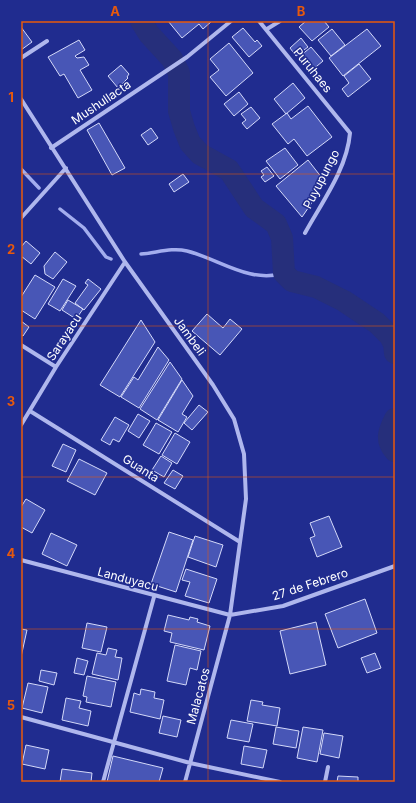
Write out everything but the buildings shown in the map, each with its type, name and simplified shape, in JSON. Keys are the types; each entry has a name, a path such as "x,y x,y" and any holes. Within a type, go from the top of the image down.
{"street":[{"name":"Mushullacta","path":"51,148 187,57 231,21"},
{"name":"Puruhaes","path":"259,21 350,133"},
{"path":"267,29 280,21"},
{"path":"21,58 46,41"},
{"name":"Jambeli","path":"21,99 125,262 213,385 234,419 244,454 246,499 230,616"},
{"name":"Puyupungo","path":"305,233 344,161 349,146 350,133"},
{"path":"21,218 66,168"},
{"name":"Sarayacu","path":"21,425 56,367 125,262"},
{"path":"21,345 56,367"},
{"name":"Guanta","path":"30,411 240,542"},
{"name":"Landuyacu","path":"21,560 154,597 230,616"},
{"name":"27 de Febrero","path":"230,616 283,606 395,566"},
{"path":"103,782 154,597"},
{"name":"Malacatos","path":"185,782 230,616"},
{"path":"21,717 190,763 280,782"},
{"path":"325,782 328,767"}],"waterway":[{"path":"141,21 149,34 172,59 179,73 179,111 190,143 200,154 229,170 254,208 276,224 282,238 284,273 292,281 316,287 344,301 377,323 390,336 394,344 395,353"},
{"path":"21,169 39,188"},
{"path":"60,209 84,228 106,257 111,259"},
{"path":"141,254 181,250 199,255 247,273 271,276 284,273"},
{"path":"395,419 389,435 390,443 395,451"}]}
